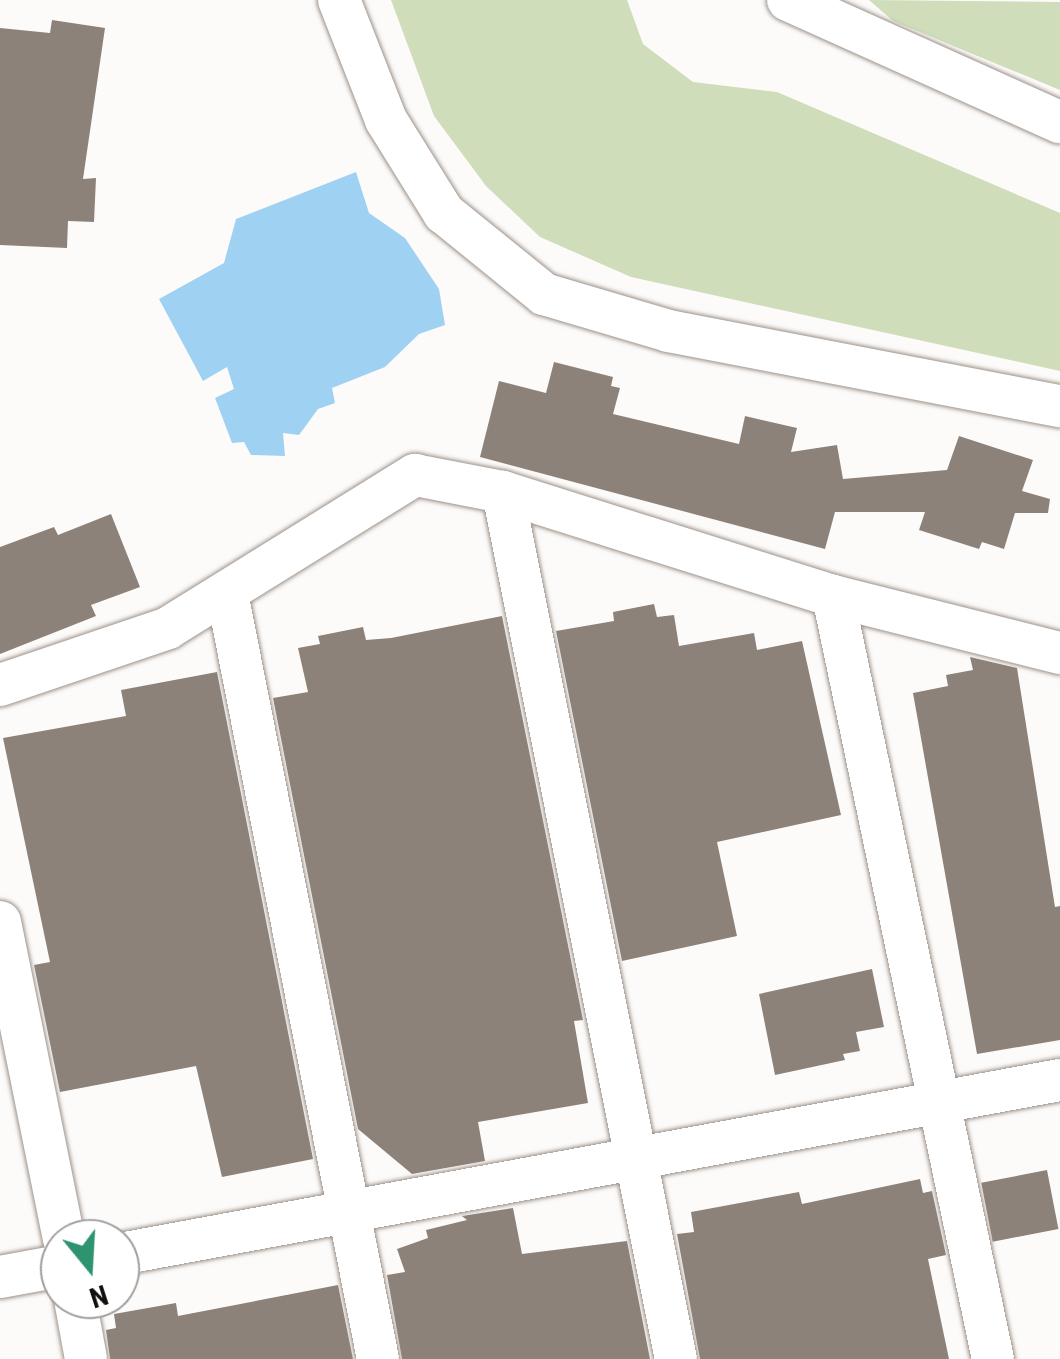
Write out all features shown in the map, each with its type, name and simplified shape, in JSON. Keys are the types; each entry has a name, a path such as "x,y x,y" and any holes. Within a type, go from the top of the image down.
{"street":[{"path":"339,0 386,120 444,213 544,294 669,331 1060,406"},
{"path":"788,0 1060,122"},
{"path":"0,685 168,628 415,475 503,492 833,596 1060,652"},
{"path":"503,492 641,1158 676,1359"},
{"path":"227,594 352,1208 378,1359"},
{"path":"833,596 942,1102 992,1359"},
{"path":"0,922 60,1219"},
{"path":"140,1250 1060,1080"},
{"path":"0,1277 40,1270"},
{"path":"79,1319 86,1359"}],"green space":[{"path":"391,0 627,0 643,44 693,82 777,92 1060,213 1060,371 631,277 540,237 486,186 434,116"},
{"path":"869,0 1060,2 1060,90 893,21"}],"water":[{"path":"356,172 369,213 405,238 439,289 445,325 419,334 385,367 332,388 335,403 318,409 299,435 283,433 285,456 251,455 244,442 232,443 215,398 234,389 227,367 203,381 159,299 224,263 236,219"}],"building":[{"path":"52,20 105,28 83,179 96,178 94,222 68,221 67,248 0,245 0,28 50,33"},
{"path":"554,362 613,377 611,386 620,388 613,414 739,444 745,416 797,428 791,452 837,445 843,479 947,470 959,436 1033,460 1022,491 1050,499 1048,513 1015,513 1004,549 982,542 979,549 919,530 925,512 835,512 825,549 480,457 499,381 546,393"},
{"path":"111,514 140,587 91,605 96,616 0,654 0,547 54,527 58,535"},
{"path":"654,604 657,617 674,615 679,646 754,633 757,650 802,641 841,815 717,842 737,936 622,961 556,631 614,621 613,612"},
{"path":"502,616 583,1020 574,1021 588,1103 478,1122 485,1161 412,1174 358,1129 273,698 308,692 298,648 320,644 318,636 363,627 366,640 391,638"},
{"path":"970,657 1017,668 1055,907 1060,906 1060,1040 977,1054 913,693 948,686 946,675 973,670"},
{"path":"217,672 313,1159 222,1177 196,1066 60,1092 34,965 50,962 3,738 126,716 121,690"},
{"path":"872,969 884,1027 856,1032 860,1051 843,1054 845,1060 775,1075 759,994"},
{"path":"1047,1170 1058,1229 993,1242 981,1183"},
{"path":"920,1179 923,1193 932,1191 946,1255 928,1259 949,1359 700,1359 677,1234 694,1232 691,1212 799,1192 802,1204"},
{"path":"513,1208 522,1254 627,1241 650,1359 402,1359 387,1275 405,1272 397,1249 428,1238 426,1230 467,1220 462,1216"},
{"path":"338,1285 353,1359 110,1359 106,1330 116,1328 115,1319 140,1319 140,1309 176,1303 178,1316"}]}
